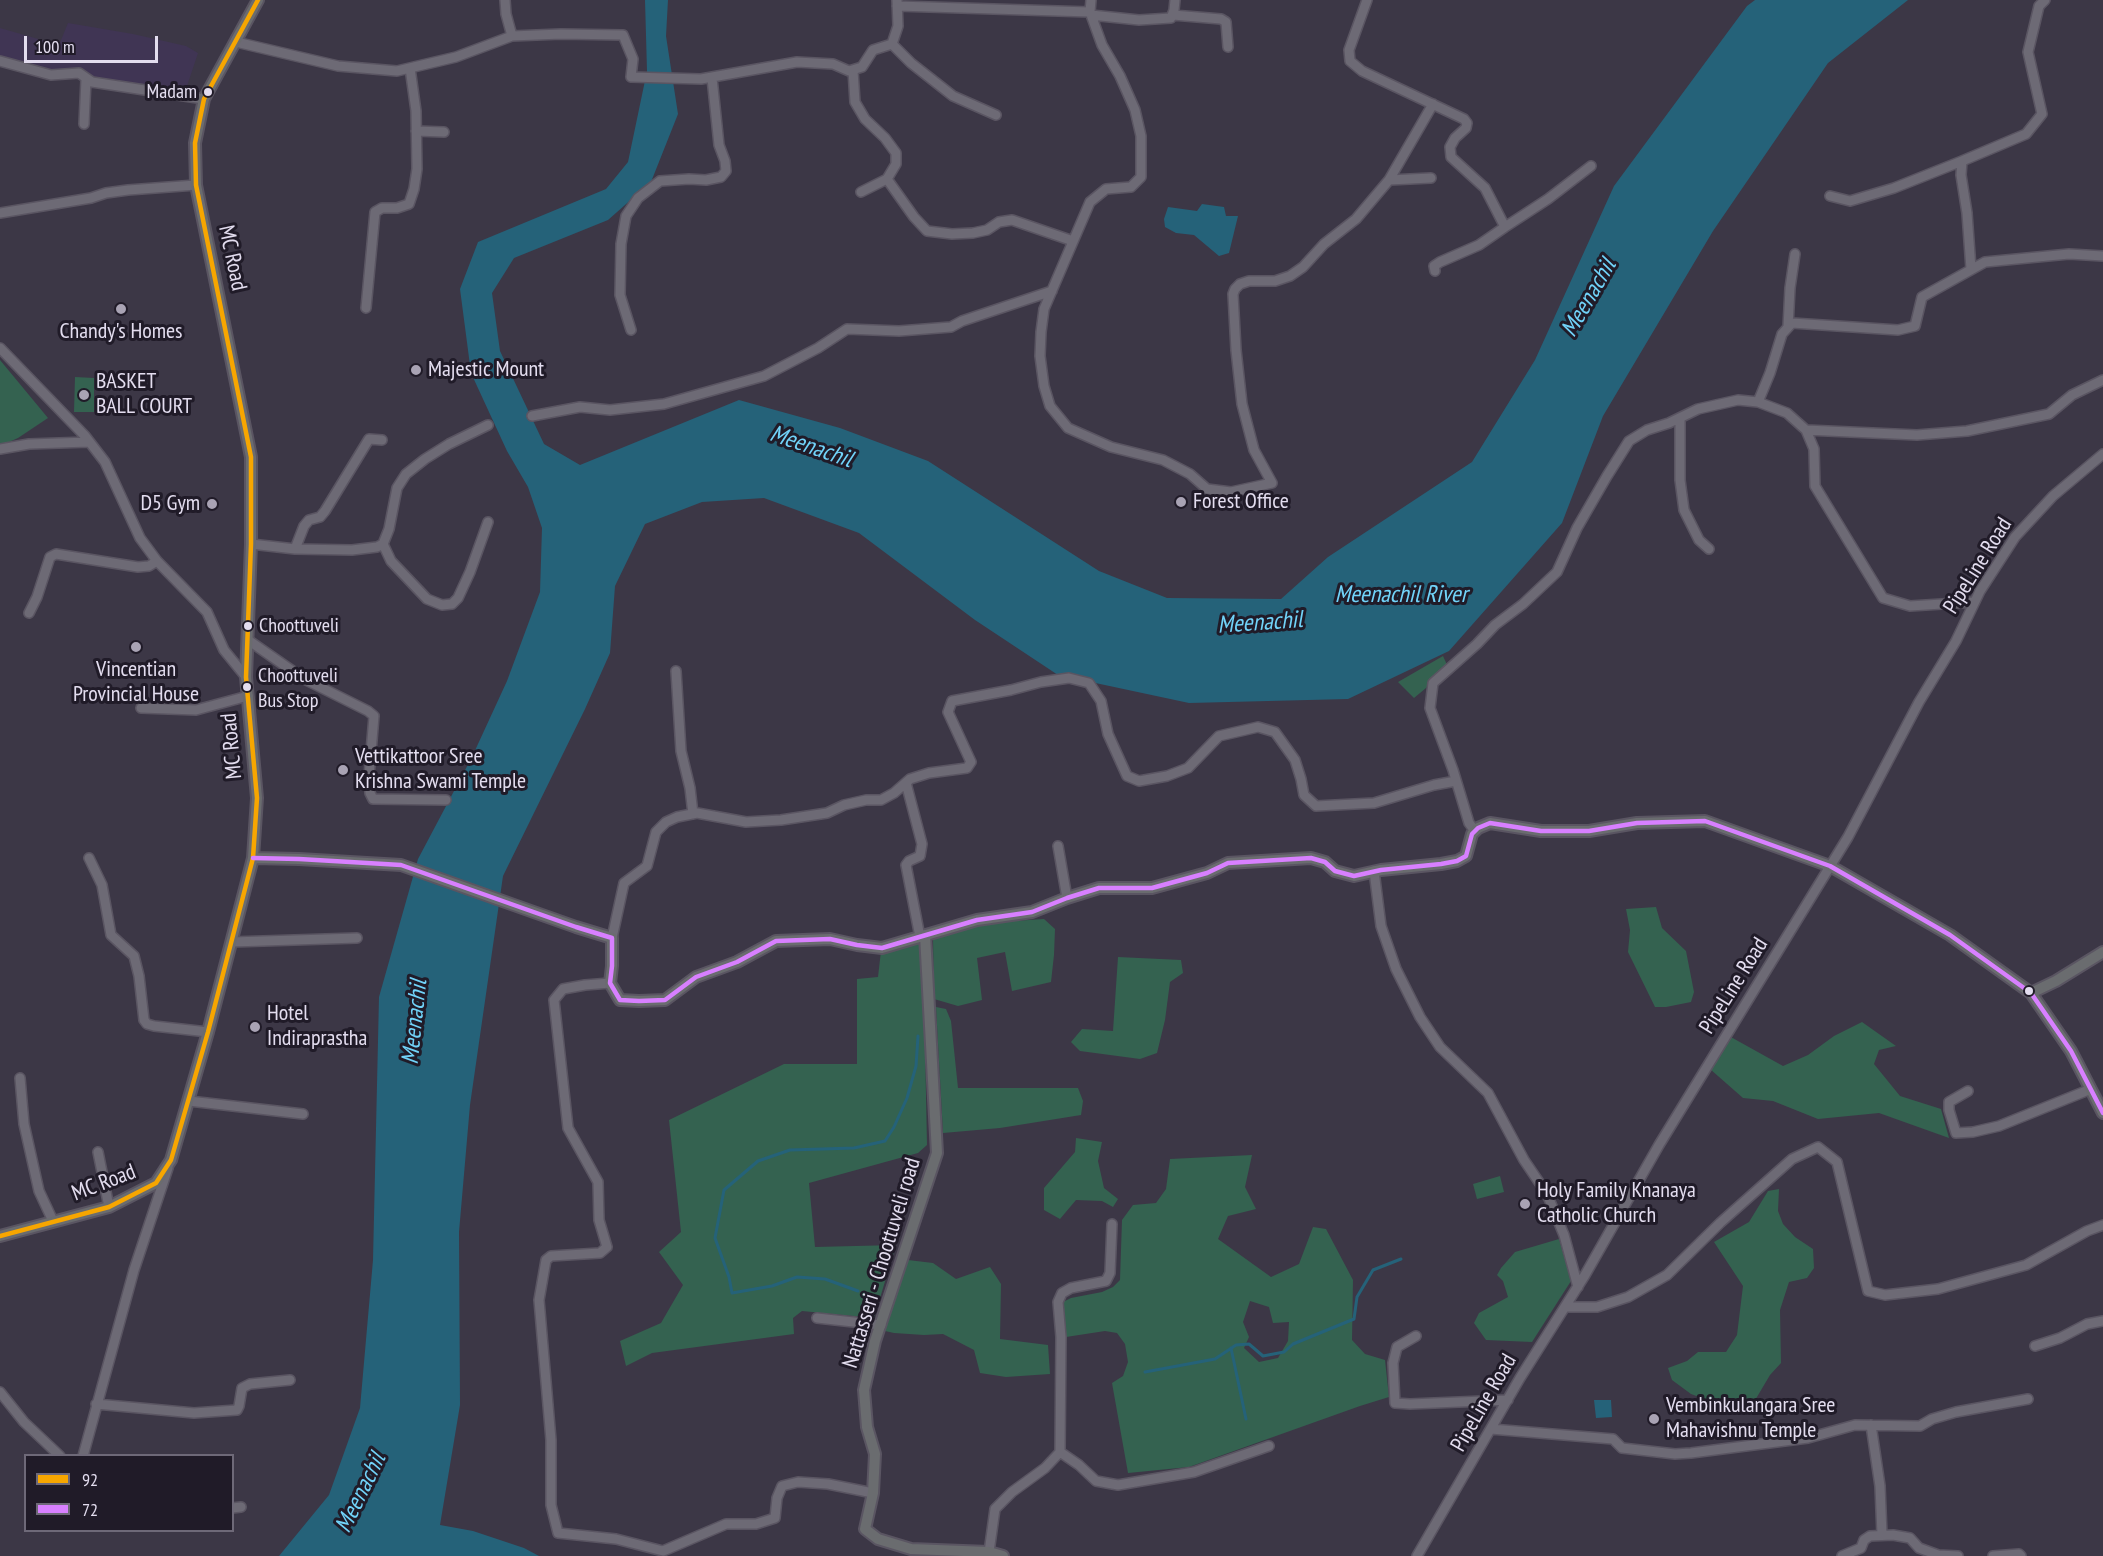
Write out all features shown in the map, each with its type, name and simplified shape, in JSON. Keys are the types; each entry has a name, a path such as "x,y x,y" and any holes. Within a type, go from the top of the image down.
{"main road":[{"name":"MC Road","path":"0,1236 109,1207 156,1183 171,1160 189,1101 253,858 257,798 246,677 251,544 251,457 196,185 195,143 204,99 258,0"},
{"path":"253,858 299,858 401,865 612,938 610,983 620,1000 664,1000 696,977 737,962 776,941 830,939 882,948 977,920 1032,912 1099,888 1152,888 1207,873 1228,862 1311,858 1325,862 1335,871 1354,876 1374,871 1457,861 1466,856 1472,834 1490,823 1541,831 1589,831 1637,822 1705,821 1830,866 1950,935 2031,993 2071,1051 2103,1113"},
{"name":"Nattasseri - Choottuveli road","path":"923,936 937,1153 881,1325 864,1390 867,1427 875,1454 873,1493 865,1529 873,1537 911,1549 989,1552 1003,1556"},
{"path":"2031,993 2056,981 2103,952"}],"street":[{"path":"505,0 512,36"},
{"path":"1090,0 1091,14 1102,45 1120,76 1135,110 1141,136 1142,177 1131,187 1106,189 1090,202 1044,309 1040,356 1044,386 1050,406 1068,428 1111,447 1163,460 1190,474 1207,489 1231,492 1272,483 1254,450 1242,404 1236,350 1233,294 1235,289 1240,284 1249,281 1275,280 1290,276 1304,267 1324,244 1356,219 1389,180 1433,104"},
{"path":"1173,15 1175,0"},
{"path":"1367,0 1349,50 1350,61 1362,71 1464,119 1467,123 1466,128 1455,138 1450,147 1451,157 1485,188 1505,227"},
{"path":"1830,196 1850,201 1894,188 2026,134 2042,114 2028,52 2038,6 2045,0"},
{"path":"892,44 898,26 897,3 1091,14 1139,20 1171,18 1173,15 1221,19 1226,22 1228,47"},
{"path":"236,42 338,66 397,71 456,57 512,36 623,35 633,59 631,77 689,79 712,78 797,62 833,64 849,71 862,67 873,50 892,44"},
{"path":"892,44 910,63 953,96 996,115"},
{"path":"0,61 51,75 79,73 92,82 204,99"},
{"path":"366,308 375,212 382,208 397,208 409,204 412,199 417,168 417,111 410,68"},
{"path":"853,70 855,102 865,119 885,138 896,153 896,164 887,179 861,192"},
{"path":"631,330 620,295 621,244 626,216 638,198 660,181 689,178 706,180 721,177 726,171 719,145 712,78"},
{"path":"84,124 86,79"},
{"path":"417,131 444,132"},
{"path":"1962,161 1961,175 1967,213 1971,269"},
{"path":"1435,271 1434,266 1479,245 1548,199 1591,166"},
{"path":"1389,180 1431,178"},
{"path":"887,179 927,231 973,233 987,230 999,222 1012,220 1073,241"},
{"path":"0,213 91,198 106,193 196,185"},
{"path":"1788,327 1795,254"},
{"path":"1758,402 1782,334 1792,323 1898,330 1915,326 1922,297 1985,262 2069,254 2103,256"},
{"path":"532,416 580,407 610,410 664,404 764,376 818,348 847,329 899,331 951,327 962,321 1052,291"},
{"path":"0,348 105,462 140,538 157,561 207,612 224,650 246,677"},
{"path":"1806,429 1917,435 1967,431 2049,414 2072,395 2103,380"},
{"path":"1475,831 1469,823 1430,708 1432,683 1557,572 1587,511 1629,441 1647,430 1698,409 1738,400 1758,402 1787,413 1806,429 1814,449 1815,486 1883,598 1910,606 1974,602"},
{"path":"1680,418 1680,480 1684,510 1699,540 1709,549"},
{"path":"251,544 295,549 352,550 377,547 383,544 389,529 398,488 406,474 424,459 488,425"},
{"path":"295,549 304,526 309,520 320,517 325,511 369,439 382,440"},
{"path":"0,449 29,444 89,442"},
{"name":"PipeLine Road","path":"1417,1556 1508,1400 1578,1287 1665,1135 1830,866 1919,702 1956,641 1974,602 2015,537 2053,496 2103,454"},
{"path":"383,544 391,561 427,598 442,605 452,604 458,598 470,572 488,522"},
{"path":"28,613 37,597 50,557 56,554 138,567 149,566 157,561"},
{"path":"248,640 304,679 374,716 369,776 370,793 373,799 446,800"},
{"path":"676,671 681,751 690,788 693,814"},
{"path":"612,938 624,883 647,867 656,832 666,822 693,814 746,822 781,820 827,813 844,805 866,800 881,800 894,793 910,779 929,773 967,768 971,762 948,712 952,701 1069,678 1089,683 1101,700 1108,734 1127,776 1139,781 1167,776 1188,768 1219,736 1258,727 1275,732 1294,760 1304,795 1316,806 1374,803 1434,785 1456,781"},
{"path":"141,708 196,710 248,696"},
{"path":"906,783 922,844 920,856 906,865 923,936"},
{"path":"1058,846 1066,898"},
{"path":"89,858 102,885 111,935 134,956 140,976 144,1020 147,1024 154,1026 208,1032"},
{"path":"1374,871 1381,926 1396,969 1420,1017 1440,1047 1488,1092 1524,1160 1547,1194 1564,1235 1578,1287"},
{"path":"232,942 357,938"},
{"path":"610,983 563,989 554,1000 568,1128 598,1182 600,1220 606,1247 600,1253 551,1256 546,1260 539,1300 551,1440 551,1505 558,1533 616,1539 663,1551 726,1524 756,1524 775,1518 777,1498 782,1486 798,1482 828,1484 873,1493"},
{"path":"20,1078 24,1124 39,1191 53,1221"},
{"path":"1968,1091 1949,1101 1949,1110 1956,1133 1999,1126 2091,1089"},
{"path":"189,1101 303,1114"},
{"path":"1565,1307 1597,1307 1628,1297 1667,1275 1720,1223 1792,1159 1818,1147 1837,1162 1868,1291 1885,1295 1938,1289 2026,1265 2087,1231 2103,1225"},
{"path":"98,1152 109,1207"},
{"path":"83,1454 134,1270 171,1160"},
{"path":"989,1552 995,1509 1012,1492 1045,1468 1060,1452 1061,1337 1058,1302 1062,1293 1071,1288 1106,1281 1110,1273 1112,1224"},
{"path":"817,1318 881,1325"},
{"path":"2035,1346 2060,1338 2087,1324 2103,1321"},
{"path":"1416,1336 1397,1347 1393,1363 1395,1402 1410,1404 1508,1400"},
{"path":"96,1404 194,1413 237,1410 240,1406 242,1388 250,1384 290,1380"},
{"path":"0,1392 24,1422 59,1454"},
{"path":"1491,1429 1613,1439 1622,1448 1675,1454 1808,1438 1855,1425 1920,1426 1932,1419 1956,1412 2028,1399"},
{"path":"1871,1425 1880,1486 1882,1535"},
{"path":"1060,1452 1096,1481 1118,1485 1194,1472 1269,1446"},
{"path":"1842,1556 1861,1548 1864,1540 1870,1536 1882,1535 1910,1538 1918,1548 1938,1555 1958,1556"},
{"path":"1993,1556 2019,1554 2021,1556"}],"shaded area":[{"path":"68,23 186,46 198,53 185,92 52,72 0,59 0,28 59,45"}],"green space":[{"path":"0,360 48,418 18,438 0,446"},
{"name":"BASKET BALL COURT","path":"75,377 94,378 94,412 74,412"},
{"path":"1443,656 1448,667 1431,680 1426,688 1414,698 1398,682"},
{"path":"1656,907 1662,928 1686,951 1694,992 1691,1002 1655,1007 1628,952 1630,930 1626,909"},
{"path":"1044,919 1055,929 1051,982 1012,991 1005,952 977,958 982,1000 958,1006 934,999 933,938 967,927"},
{"path":"917,940 923,943 927,1145 918,1153 809,1183 815,1247 896,1245 874,1318 802,1311 793,1318 794,1334 652,1353 626,1366 620,1341 661,1323 683,1285 659,1252 681,1232 669,1120 784,1064 857,1064 857,979 878,977 881,951"},
{"path":"1118,957 1181,960 1183,973 1170,982 1165,1020 1157,1053 1140,1059 1080,1051 1071,1042 1082,1029 1113,1031"},
{"path":"936,1007 946,1009 951,1021 958,1088 1078,1088 1083,1101 1081,1115 1000,1128 943,1133"},
{"path":"1862,1022 1896,1046 1879,1050 1874,1064 1900,1096 1941,1109 1949,1138 1879,1113 1818,1119 1773,1101 1743,1098 1710,1069 1729,1036 1783,1066 1808,1055 1834,1036"},
{"path":"1076,1138 1102,1142 1098,1161 1104,1188 1118,1199 1113,1207 1102,1201 1076,1200 1060,1219 1044,1210 1044,1188 1075,1152"},
{"path":"1252,1155 1245,1187 1256,1209 1228,1216 1218,1239 1271,1277 1299,1264 1313,1227 1326,1229 1353,1280 1352,1340 1365,1354 1385,1360 1389,1397 1189,1467 1128,1473 1112,1383 1123,1376 1128,1362 1125,1344 1117,1333 1105,1331 1066,1337 1063,1302 1071,1298 1102,1292 1113,1287 1120,1280 1122,1220 1133,1205 1156,1203 1166,1189 1170,1159","holes":["1250,1301 1269,1307 1273,1323 1289,1322 1288,1341 1278,1358 1259,1362 1244,1348 1249,1337 1243,1322"]},
{"path":"1500,1176 1504,1192 1477,1199 1473,1184"},
{"path":"1779,1189 1778,1211 1783,1224 1795,1237 1813,1249 1814,1268 1807,1278 1789,1282 1780,1310 1781,1363 1770,1375 1754,1402 1715,1403 1691,1394 1672,1380 1668,1368 1687,1361 1698,1352 1726,1352 1737,1335 1743,1286 1714,1242 1749,1222 1768,1191"},
{"path":"1559,1239 1571,1281 1532,1342 1486,1340 1474,1323 1479,1313 1508,1297 1503,1281 1497,1275 1501,1268 1515,1252"},
{"path":"908,1260 933,1263 956,1279 990,1267 1001,1284 1000,1339 1048,1345 1050,1374 1006,1377 980,1373 974,1350 943,1334 924,1335 885,1331"}],"water":[{"name":"Meenachil River","path":"645,0 668,0 666,36 678,114 651,182 608,220 514,258 492,293 500,351 544,444 580,465 739,400 840,428 928,461 1099,571 1167,598 1281,599 1328,557 1472,462 1535,360 1614,186 1747,6 1755,0 1908,0 1828,63 1713,231 1603,416 1562,523 1449,651 1348,699 1189,703 1058,675 975,620 859,533 764,498 702,502 645,524 615,586 610,653 503,876 470,1105 459,1232 460,1405 440,1525 473,1531 524,1548 539,1556 279,1556 329,1495 360,1408 373,1260 379,997 418,859 472,757 507,681 540,592 542,528 528,487 507,451 471,373 460,289 478,242 606,189 628,162 647,71"},
{"path":"1202,204 1224,207 1226,216 1238,216 1229,253 1219,256 1194,235 1176,233 1165,227 1164,219 1168,207 1197,211"},
{"path":"1594,1400 1611,1400 1612,1417 1596,1418"}],"waterway":[{"path":"858,1291 825,1279 797,1277 772,1286 732,1293 729,1277 715,1238 724,1190 758,1161 790,1150 854,1148 885,1141 907,1098 916,1066 918,1036"},
{"path":"1145,1372 1215,1359 1236,1345 1249,1344 1263,1356 1284,1352 1293,1344 1354,1319 1357,1297 1373,1270 1401,1259"},
{"path":"1231,1348 1246,1419"}],"transit line":[{"name":"92","path":"0,1236 109,1207 156,1183 171,1160 208,1032 253,858 257,798 246,677 251,544 251,457 196,185 195,143 204,99 258,0"},
{"name":"72","path":"253,858 401,865 612,938 610,983 620,1000 639,1001 665,1000 696,977 737,962 776,941 830,939 882,948 977,920 1032,912 1099,888 1152,888 1207,873 1228,863 1311,858 1325,862 1335,871 1354,876 1381,870 1457,861 1466,856 1472,834 1478,828 1490,823 1541,831 1589,831 1637,823 1705,821 1830,866 1950,935 2031,993 2071,1051 2103,1113"}],"place":[{"name":"Madam","path":"208,92"},
{"name":"Chandy's Homes","path":"121,309"},
{"name":"Majestic Mount","path":"416,370"},
{"name":"BASKET BALL COURT","path":"84,395"},
{"name":"Forest Office","path":"1181,502"},
{"name":"D5 Gym","path":"212,504"},
{"name":"Choottuveli","path":"248,626"},
{"name":"Vincentian Provincial House","path":"136,647"},
{"name":"Choottuveli Bus Stop","path":"247,687"},
{"name":"Vettikattoor Sree Krishna Swami Temple","path":"343,770"},
{"name":"Hotel Indiraprastha","path":"255,1027"},
{"name":"Holy Family Knanaya Catholic Church","path":"1525,1204"},
{"name":"Vembinkulangara Sree Mahavishnu Temple","path":"1654,1419"}],"water label":[{"name":"Meenachil","path":"1589,298"},
{"name":"Meenachil","path":"811,447"},
{"name":"Meenachil","path":"1260,623"},
{"name":"Meenachil","path":"415,1022"},
{"name":"Meenachil","path":"361,1493"}]}
